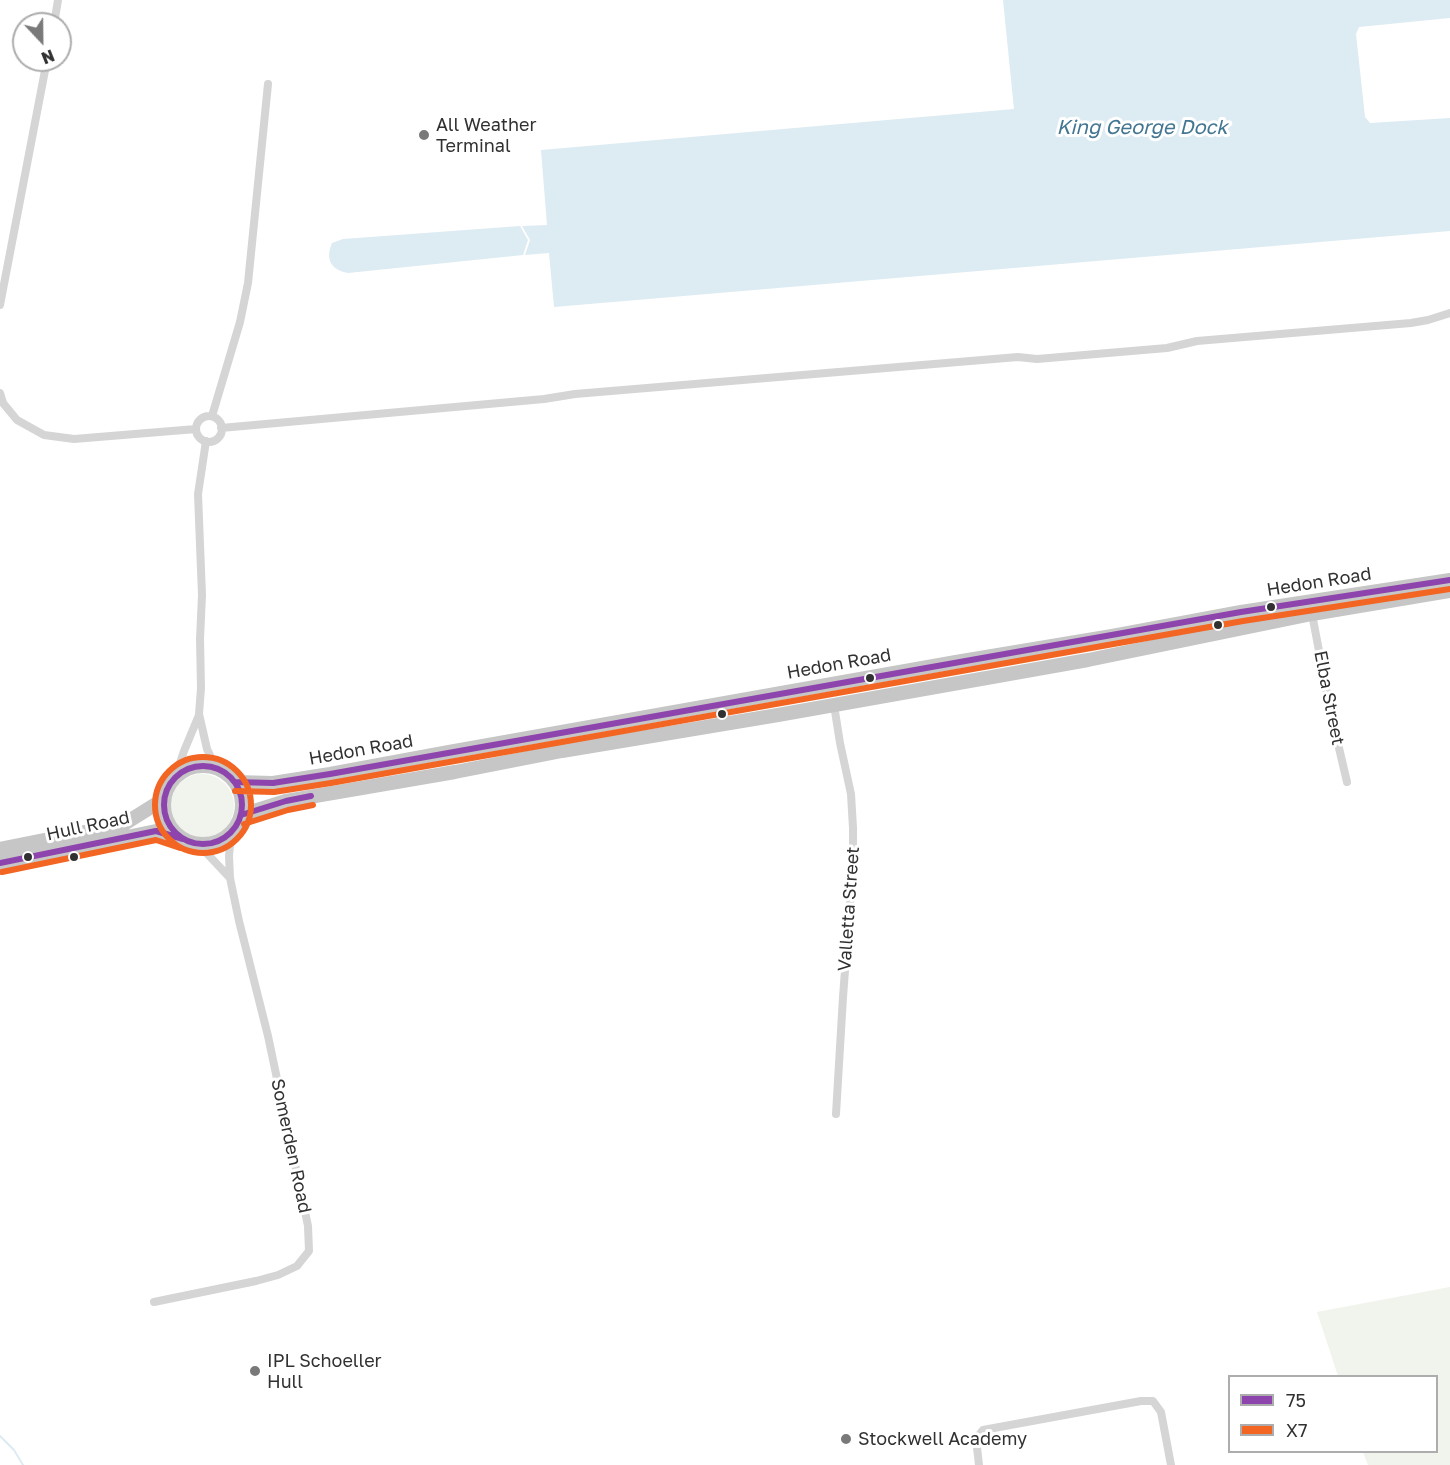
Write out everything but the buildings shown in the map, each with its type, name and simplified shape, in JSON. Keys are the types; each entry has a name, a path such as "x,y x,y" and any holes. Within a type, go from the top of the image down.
{"highway":[{"name":"Hedon Road","path":"235,782 273,783 330,774 1241,612 1450,580"},
{"name":"Hedon Road","path":"242,815 286,801 1118,654 1312,614 1450,591"},
{"path":"194,767 216,768 235,782 243,803 242,815 231,834 221,840 199,845 183,840 174,832 164,811 164,799 168,788 184,771 194,767"},
{"name":"Hull Road","path":"0,849 124,824 164,799"},
{"name":"Hull Road","path":"0,863 156,831 183,840"}],"street":[{"path":"0,305 45,72"},
{"path":"212,416 240,322 248,283 268,84"},
{"path":"221,428 679,385 1018,357 1036,359 1167,348 1197,341 1411,323 1450,313"},
{"path":"0,393 3,403 17,420 44,435 74,439 196,429"},
{"path":"212,416 221,428 220,435 206,441 199,437 196,425 201,418 212,416"},
{"path":"175,778 199,714 202,595 198,494 206,441"},
{"name":"Elba Street","path":"1312,614 1330,714 1347,782"},
{"name":"Valletta Street","path":"834,705 851,794 854,828 836,1114"},
{"path":"199,714 207,749 216,768"},
{"name":"Somerden Road","path":"154,1302 278,1275 297,1266 309,1251 308,1226 268,1036 230,878 231,834"},
{"path":"199,845 230,878"},
{"path":"979,1465 976,1439 983,1430 1141,1401 1154,1401 1161,1412 1171,1465"}],"shaded area":[{"path":"202,774 220,780 228,788 234,806 228,824 220,832 202,838 184,832 176,824 170,806 176,788 184,780"},
{"path":"1450,1287 1450,1465 1368,1465 1363,1453 1438,1453 1438,1375 1338,1375 1317,1312"}],"water":[{"name":"King George Dock","path":"1003,0 1450,0 1450,18 1359,27 1356,34 1365,117 1370,123 1450,118 1450,231 554,307 549,253 525,255 530,240 522,226 547,225 541,150 1014,109"},
{"path":"520,226 528,240 523,255 348,273 342,272 331,263 329,254 332,243 343,239"}],"waterway":[{"path":"0,1436 14,1450 23,1465"}],"transit line":[{"name":"75","path":"235,782 273,783 330,774 1241,612 1450,580"},
{"name":"X7","path":"235,791 274,792 331,783 1243,621 1450,589"},
{"name":"X7","path":"203,757 221,761 237,771 247,787 251,805 247,823 237,839 221,849 203,853 185,849 169,839 159,823 155,805 159,787 169,771 185,761 203,757"},
{"name":"75","path":"203,766 218,769 231,777 239,790 242,805 239,820 231,833 218,841 203,844 188,841 175,833 167,820 164,805 167,790 175,777 188,769 203,766"},
{"name":"75","path":"241,815 311,796"},
{"name":"X7","path":"244,824 288,810 313,805"},
{"name":"75","path":"0,863 156,831 183,839"},
{"name":"X7","path":"2,872 156,840 180,848"}],"place":[{"name":"All Weather Terminal","path":"424,135"},
{"name":"IPL Schoeller Hull","path":"255,1371"},
{"name":"Stockwell Academy","path":"846,1439"}]}
